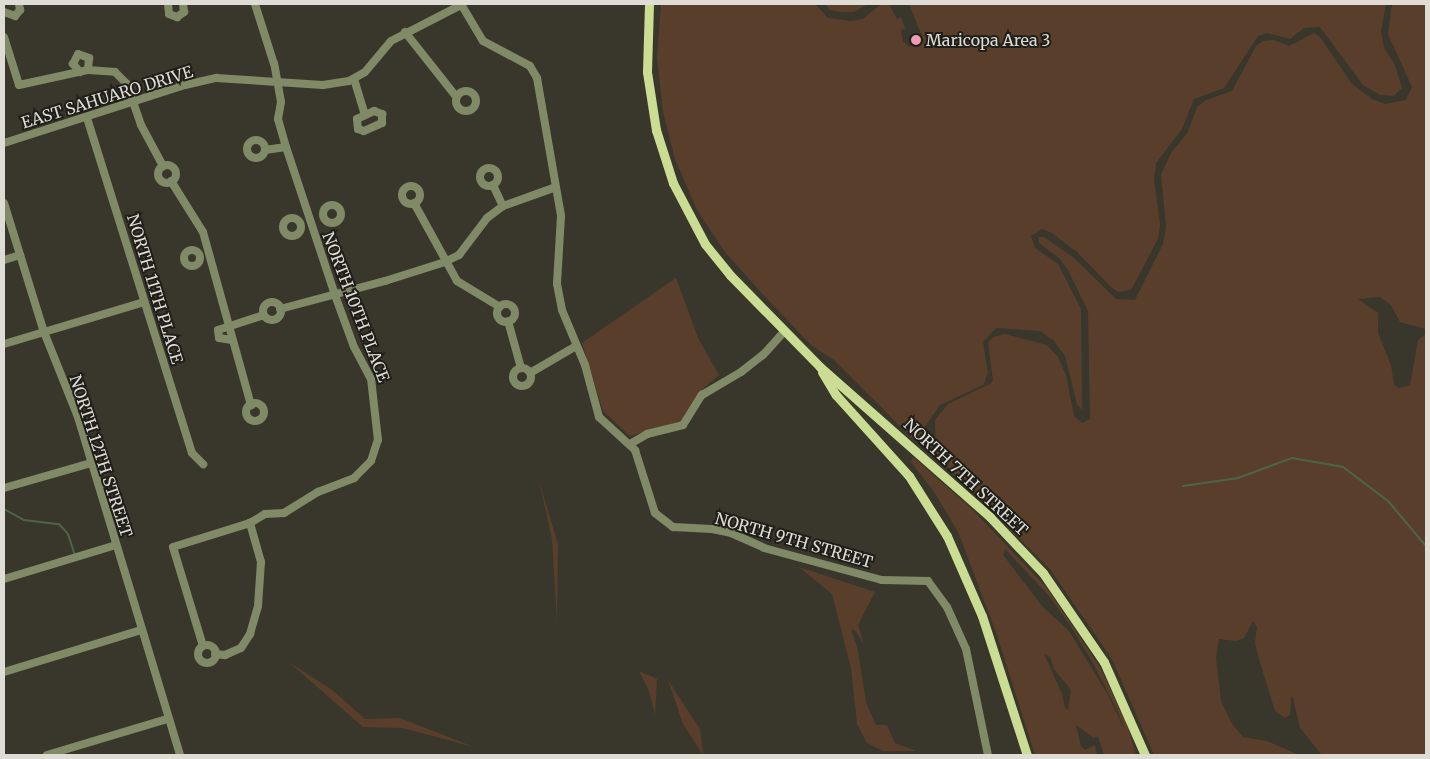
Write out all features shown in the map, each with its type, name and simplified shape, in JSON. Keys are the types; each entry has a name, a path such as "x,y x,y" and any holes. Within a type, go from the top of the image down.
{"main road":[{"name":"NORTH 7TH STREET","path":"649,4 646,48 648,88 660,145 673,183 705,244 784,332 820,367 990,517 1043,573 1101,656 1145,755"},
{"name":"NORTH 7TH STREET","path":"820,367 836,395 909,476 947,536 982,616 1027,755"}],"street":[{"path":"4,12 15,16 20,10 19,4"},
{"path":"168,4 168,11 174,16 182,14 183,4"},
{"name":"NORTH 10TH PLACE","path":"250,523 265,514 284,513 318,492 354,478 371,461 378,440 375,398 371,380 354,346 335,295 286,147 278,119 281,102 277,82 255,4"},
{"path":"366,114 354,80 371,66 383,48 405,32 461,4"},
{"name":"NORTH 9TH STREET","path":"461,4 483,41 530,66 537,78 561,216 559,297 599,417 635,450 656,513 673,528 712,528 731,533 764,548 882,580 928,582 947,607 966,649 988,755"},
{"path":"405,32 455,95"},
{"path":"4,37 19,85 84,71 116,72 127,84 133,103 163,166 160,178 171,181 203,232 227,325 251,405"},
{"name":"EAST SAHUARO DRIVE","path":"4,143 87,118 185,84 216,78 335,84 354,80"},
{"name":"NORTH 11TH PLACE","path":"87,118 192,453 203,464"},
{"path":"265,150 286,147"},
{"path":"163,166 174,169 171,181"},
{"path":"493,185 503,206"},
{"path":"264,314 264,307 270,303 280,309 335,295 445,262 459,255 487,218 503,206 556,187"},
{"name":"NORTH 12TH STREET","path":"4,203 44,332 78,417 180,755"},
{"path":"414,203 457,281 500,306 508,305 514,310 512,318 508,321"},
{"name":"NORTH 10TH PLACE","path":"300,224 324,217"},
{"path":"200,256 209,252"},
{"path":"4,260 20,255"},
{"path":"4,344 144,302"},
{"path":"500,306 498,317 508,321"},
{"path":"232,340 223,341 217,334 220,328 264,314 275,320 280,309"},
{"path":"508,321 521,368"},
{"path":"630,444 647,434 683,425 702,395 741,372 763,355 784,332"},
{"path":"530,372 576,346"},
{"path":"521,368 514,373 517,384 528,383 530,372"},
{"path":"521,368 530,372"},
{"path":"4,488 91,463"},
{"path":"250,523 261,562 258,606 250,634 241,648 226,655 215,654 210,662 203,662 198,654 202,646 173,548 250,523"},
{"path":"4,579 116,545"},
{"path":"4,672 141,630"},
{"path":"202,646 210,646 215,654"},
{"path":"47,755 168,719"}],"shaded area":[{"path":"661,4 815,4 828,18 851,21 863,19 881,4 889,4 897,19 901,17 905,28 901,31 903,41 909,47 924,41 909,4 1386,4 1381,31 1384,48 1395,65 1402,88 1394,96 1380,95 1363,85 1320,27 1304,28 1290,39 1267,33 1258,36 1224,88 1194,99 1182,129 1156,163 1154,179 1160,225 1158,239 1131,290 1118,292 1111,287 1077,252 1052,233 1042,229 1031,236 1035,248 1058,264 1081,309 1082,410 1077,404 1065,356 1054,341 1040,331 996,328 983,342 988,373 983,385 940,405 915,441 834,360 811,345 759,290 725,252 697,210 675,159 663,112 657,57"},
{"path":"868,4 854,12 841,12 830,10 826,5"},
{"path":"1392,4 1426,4 1426,329 1400,322 1391,305 1380,297 1358,299 1378,313 1378,333 1391,365 1394,385 1399,388 1410,385 1418,340 1426,334 1426,755 1322,755 1300,728 1291,696 1290,715 1285,718 1275,711 1255,643 1257,627 1253,621 1244,638 1236,641 1219,639 1216,658 1221,701 1232,724 1243,737 1267,741 1299,755 1154,755 1112,659 1050,569 936,455 935,420 948,404 990,384 993,380 988,343 993,337 1005,334 1047,345 1058,357 1066,375 1074,416 1082,423 1090,419 1088,311 1068,270 1059,258 1039,243 1038,237 1044,237 1074,258 1116,299 1135,300 1163,244 1166,227 1161,174 1171,153 1188,132 1197,107 1206,100 1232,91 1256,46 1263,41 1274,40 1289,46 1314,33 1320,37 1352,84 1372,99 1385,104 1406,100 1412,87 1388,34"},
{"path":"676,278 698,338 719,375 700,391 685,420 630,436 603,411 582,343"},
{"path":"913,457 971,508 1047,588 1101,669 1127,724 1136,755 1104,755 1098,736 1094,738 1076,725 1081,746 1085,750 1095,745 1097,755 1035,755 997,635 959,534 935,493 911,462","holes":["1005,549 1049,596 1070,625 1093,663 1118,712 1125,731 1108,695 1069,631 1043,607 1003,555","1044,654 1050,657 1054,669 1071,690 1068,710 1065,708 1062,694"]},
{"path":"539,481 558,544 557,622 552,539"},
{"path":"799,567 875,592 858,625 864,645 856,631 851,629 858,650 866,703 876,725 887,725 895,743 916,751 883,751 867,743 857,724 851,668 832,594"},
{"path":"290,663 331,689 365,719 400,718 474,747 403,728 363,727"},
{"path":"639,671 657,679 655,715 649,691"},
{"path":"668,680 700,729 703,755 683,724"}],"waterway":[{"path":"1183,486 1238,478 1292,458 1343,467 1388,501 1426,546"},
{"path":"4,509 24,520 59,524 68,534 75,555"}],"place":[{"name":"Maricopa Area 3","path":"916,40"}]}
